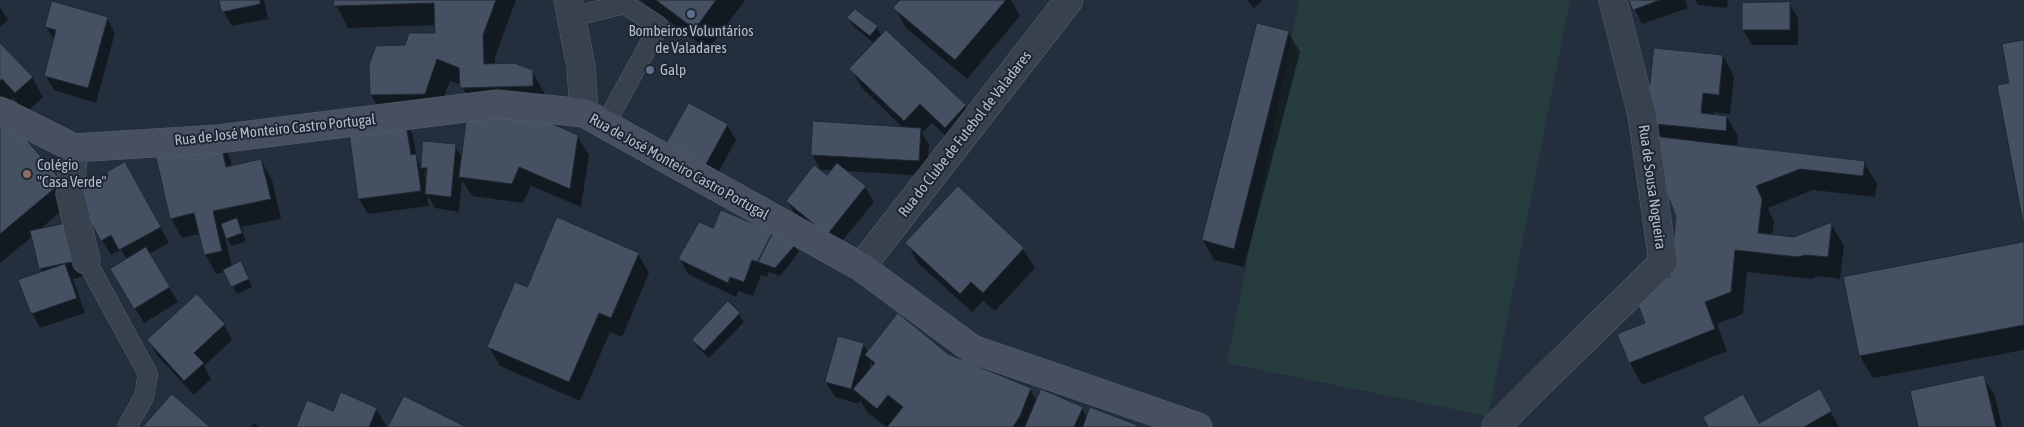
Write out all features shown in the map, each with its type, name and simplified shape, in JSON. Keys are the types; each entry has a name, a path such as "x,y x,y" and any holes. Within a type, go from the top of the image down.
{"main road":[{"name":"Rua de José Monteiro Castro Portugal","path":"0,111 74,148 218,140 497,104 594,119 861,267 972,349 1198,427"}],"street":[{"name":"Rua do Clube de Futebol de Valadares","path":"861,267 1069,0"},
{"name":"Rua de Sousa Nogueira","path":"1496,427 1548,373 1601,325 1663,262 1642,116 1613,0"},
{"path":"570,9 581,67 594,119"},
{"path":"74,148 70,194 86,260"}],"lane":[{"path":"570,9 624,4 659,26 594,119"},
{"path":"86,260 148,374 144,397 126,427"}],"green space":[{"path":"1299,0 1570,0 1488,416 1227,363"}],"building":[{"path":"219,0 260,0 260,4 222,12"},
{"path":"334,0 496,0 483,35 484,64 514,63 533,70 533,86 460,88 459,68 437,59 425,94 370,95 369,64 376,46 405,45 409,33 435,33 434,3 334,6"},
{"name":"Bombeiros Voluntários de Valadares","path":"656,0 716,0 695,29"},
{"path":"900,0 1006,0 955,60 893,8"},
{"path":"1629,0 1660,0 1633,10"},
{"path":"52,1 108,17 88,88 44,76 56,30 45,27"},
{"path":"1790,2 1790,30 1742,30 1742,3"},
{"path":"855,9 878,26 870,36 847,18"},
{"path":"1257,23 1289,31 1234,249 1202,240"},
{"path":"886,30 966,105 945,128 920,104 904,121 849,69"},
{"path":"2024,40 2024,228 1997,85 2009,83 2002,44"},
{"path":"0,43 33,77 15,93 2,79 0,81"},
{"path":"1654,48 1723,55 1719,95 1703,93 1701,113 1727,116 1726,131 1646,123"},
{"path":"689,103 728,124 705,166 666,144"},
{"path":"468,109 539,118 578,135 570,189 519,167 512,184 459,177"},
{"name":"Colégio \"Casa Verde\"","path":"8,118 62,182 0,234 0,125"},
{"path":"405,118 411,155 416,154 421,191 358,199 348,126"},
{"path":"813,121 921,128 919,161 811,155"},
{"path":"1644,135 1865,161 1863,176 1800,169 1756,186 1762,199 1758,233 1794,237 1832,222 1828,257 1805,255 1798,257 1735,250 1731,292 1705,302 1715,329 1629,363 1617,334 1645,323 1633,291 1670,277 1676,217"},
{"path":"220,139 226,167 261,159 271,199 213,211 222,251 204,255 194,213 170,219 155,153"},
{"path":"423,141 456,144 451,197 425,194 427,168 421,168"},
{"path":"125,162 161,227 119,250 111,235 101,241 75,193 108,175 107,172"},
{"path":"837,163 866,186 827,235 786,201 814,165 827,175"},
{"path":"958,186 1024,248 983,293 971,282 960,294 905,243"},
{"path":"721,210 773,232 758,262 752,260 744,282 730,277 728,283 678,259 699,222 713,228"},
{"path":"557,217 639,253 611,318 599,313 569,382 487,347 515,282 527,287"},
{"path":"237,218 242,233 226,239 221,224"},
{"path":"72,222 80,260 39,269 30,231"},
{"path":"772,234 796,244 775,268 758,262"},
{"path":"2024,242 2024,325 1859,356 1843,277"},
{"path":"146,247 170,287 134,309 110,269"},
{"path":"241,261 249,279 231,287 223,270"},
{"path":"65,264 77,298 31,314 18,280"},
{"path":"197,294 225,324 194,353 204,363 184,381 147,340"},
{"path":"728,301 740,313 704,351 692,340"},
{"path":"898,313 948,354 1031,388 1020,416 1013,427 887,427 903,407 888,395 877,409 853,389 875,363 865,355"},
{"path":"838,336 864,343 851,389 825,382"},
{"path":"1984,375 1996,427 1918,427 1910,391"},
{"path":"1041,389 1083,407 1074,427 1025,427"},
{"path":"1820,389 1832,411 1804,427 1708,427 1703,417 1743,394 1759,423"},
{"path":"341,392 377,408 369,427 296,427 307,400 333,411"},
{"path":"172,394 210,427 143,427"},
{"path":"404,396 466,427 388,427"},
{"path":"1090,407 1137,425 1136,427 1083,427"}],"place":[{"name":"Bombeiros Voluntários de Valadares","path":"691,14"},
{"name":"Galp","path":"650,70"},
{"name":"Colégio \"Casa Verde\"","path":"27,174"}]}
